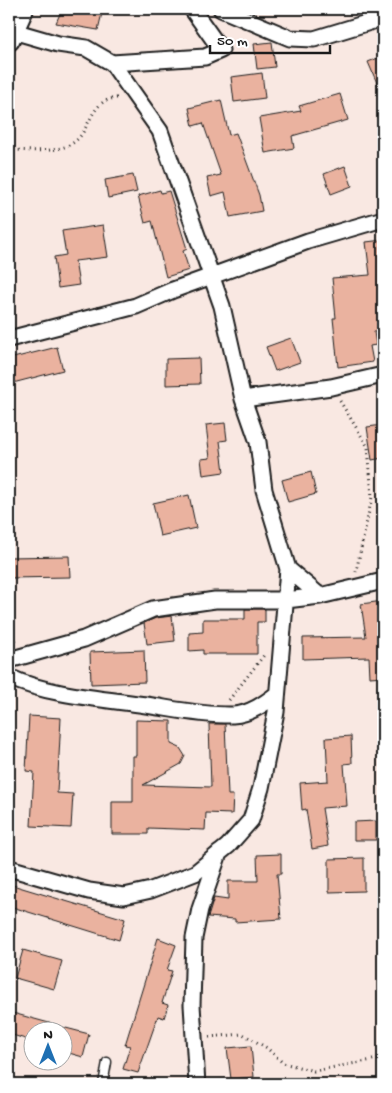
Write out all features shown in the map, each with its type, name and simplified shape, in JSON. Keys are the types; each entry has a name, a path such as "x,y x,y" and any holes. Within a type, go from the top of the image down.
{"main road":[{"path":"11,35 23,9"}],"street":[{"path":"112,63 205,57 221,50 192,9"},
{"path":"221,9 290,38 314,39 383,18"},
{"path":"9,868 89,891 124,896 151,890 195,873 219,853 251,820 261,788 277,694 288,569 264,490 258,442 243,399 222,306 160,131 144,105 112,63 86,48 11,35"},
{"path":"9,339 124,310 308,241 383,219"},
{"path":"243,399 331,388 383,375"},
{"path":"288,569 320,596"},
{"path":"9,660 84,639 153,609 215,600 286,600 320,596 383,581"},
{"path":"9,677 24,684 92,697 234,715 260,706 277,694"},
{"path":"197,1084 193,1039 194,938 200,909 219,853"}],"lane":[{"path":"103,1084 106,1062"}],"path":[{"path":"9,150 53,151 73,143 101,102 110,98 124,98 144,105"},
{"path":"331,388 368,447 372,497 353,587"},
{"path":"219,713 264,655 280,649"},
{"path":"193,1039 243,1034 267,1048 283,1063 314,1071 383,1058"},
{"path":"377,1059 383,1062"}],"building":[{"path":"62,9 78,9 102,13 98,30 56,23"},
{"path":"272,42 275,67 257,69 254,44"},
{"path":"383,56 383,97 368,62"},
{"path":"262,73 265,98 234,102 231,77"},
{"path":"340,94 348,120 292,136 294,148 265,153 259,118 301,111 299,106"},
{"path":"221,100 229,135 236,133 259,195 262,211 230,217 225,192 211,196 207,178 221,175 203,123 193,126 189,108"},
{"path":"345,166 352,186 331,194 324,174"},
{"path":"133,175 137,192 108,198 105,180"},
{"path":"160,190 161,193 169,191 187,249 183,251 189,270 166,277 152,221 145,223 138,196"},
{"path":"103,225 108,257 75,261 79,285 58,288 54,257 66,255 62,231"},
{"path":"383,240 383,331 374,332 376,345 370,346 373,362 338,367 333,318 336,318 332,278 370,275 366,242"},
{"path":"291,338 300,362 275,371 266,347"},
{"path":"57,347 63,370 9,384 9,359"},
{"path":"199,358 200,384 166,385 166,359"},
{"path":"225,423 227,440 220,441 224,472 203,475 201,459 210,458 206,425"},
{"path":"383,425 383,458 372,460 367,427"},
{"path":"311,472 316,494 288,502 282,480"},
{"path":"189,495 196,528 160,536 153,503"},
{"path":"69,556 70,577 9,578 9,557"},
{"path":"383,601 383,676 370,677 369,657 303,659 303,638 366,637 361,604"},
{"path":"245,609 265,609 265,622 257,622 257,654 203,654 203,650 189,651 189,633 203,632 203,619 245,619"},
{"path":"172,616 175,641 147,644 144,623 156,618"},
{"path":"144,650 145,682 91,684 90,652"},
{"path":"29,716 61,718 57,793 73,794 71,828 31,826 34,772 26,771"},
{"path":"136,720 171,721 171,744 180,748 185,756 181,764 143,785 211,787 209,724 225,724 228,795 233,795 232,814 206,813 205,830 148,828 148,834 112,834 112,802 133,802 133,756 136,756"},
{"path":"351,736 352,763 344,764 347,806 322,808 328,846 312,849 306,809 302,810 300,783 328,781 326,738"},
{"path":"376,821 376,840 354,840 354,822"},
{"path":"281,854 281,874 277,874 281,919 235,922 235,919 208,917 214,898 228,900 228,881 258,881 257,855"},
{"path":"364,858 364,891 329,892 329,859"},
{"path":"9,884 125,919 119,940 9,906"},
{"path":"158,938 176,945 167,970 172,971 162,1003 168,1005 164,1018 158,1016 138,1073 123,1069 130,1046 125,1045"},
{"path":"23,950 62,961 54,989 15,978"},
{"path":"9,1012 38,1020 22,1020 22,1038 9,1034"},
{"path":"72,1030 89,1034 83,1057 72,1054"},
{"path":"251,1046 254,1077 231,1079 227,1048"}]}
